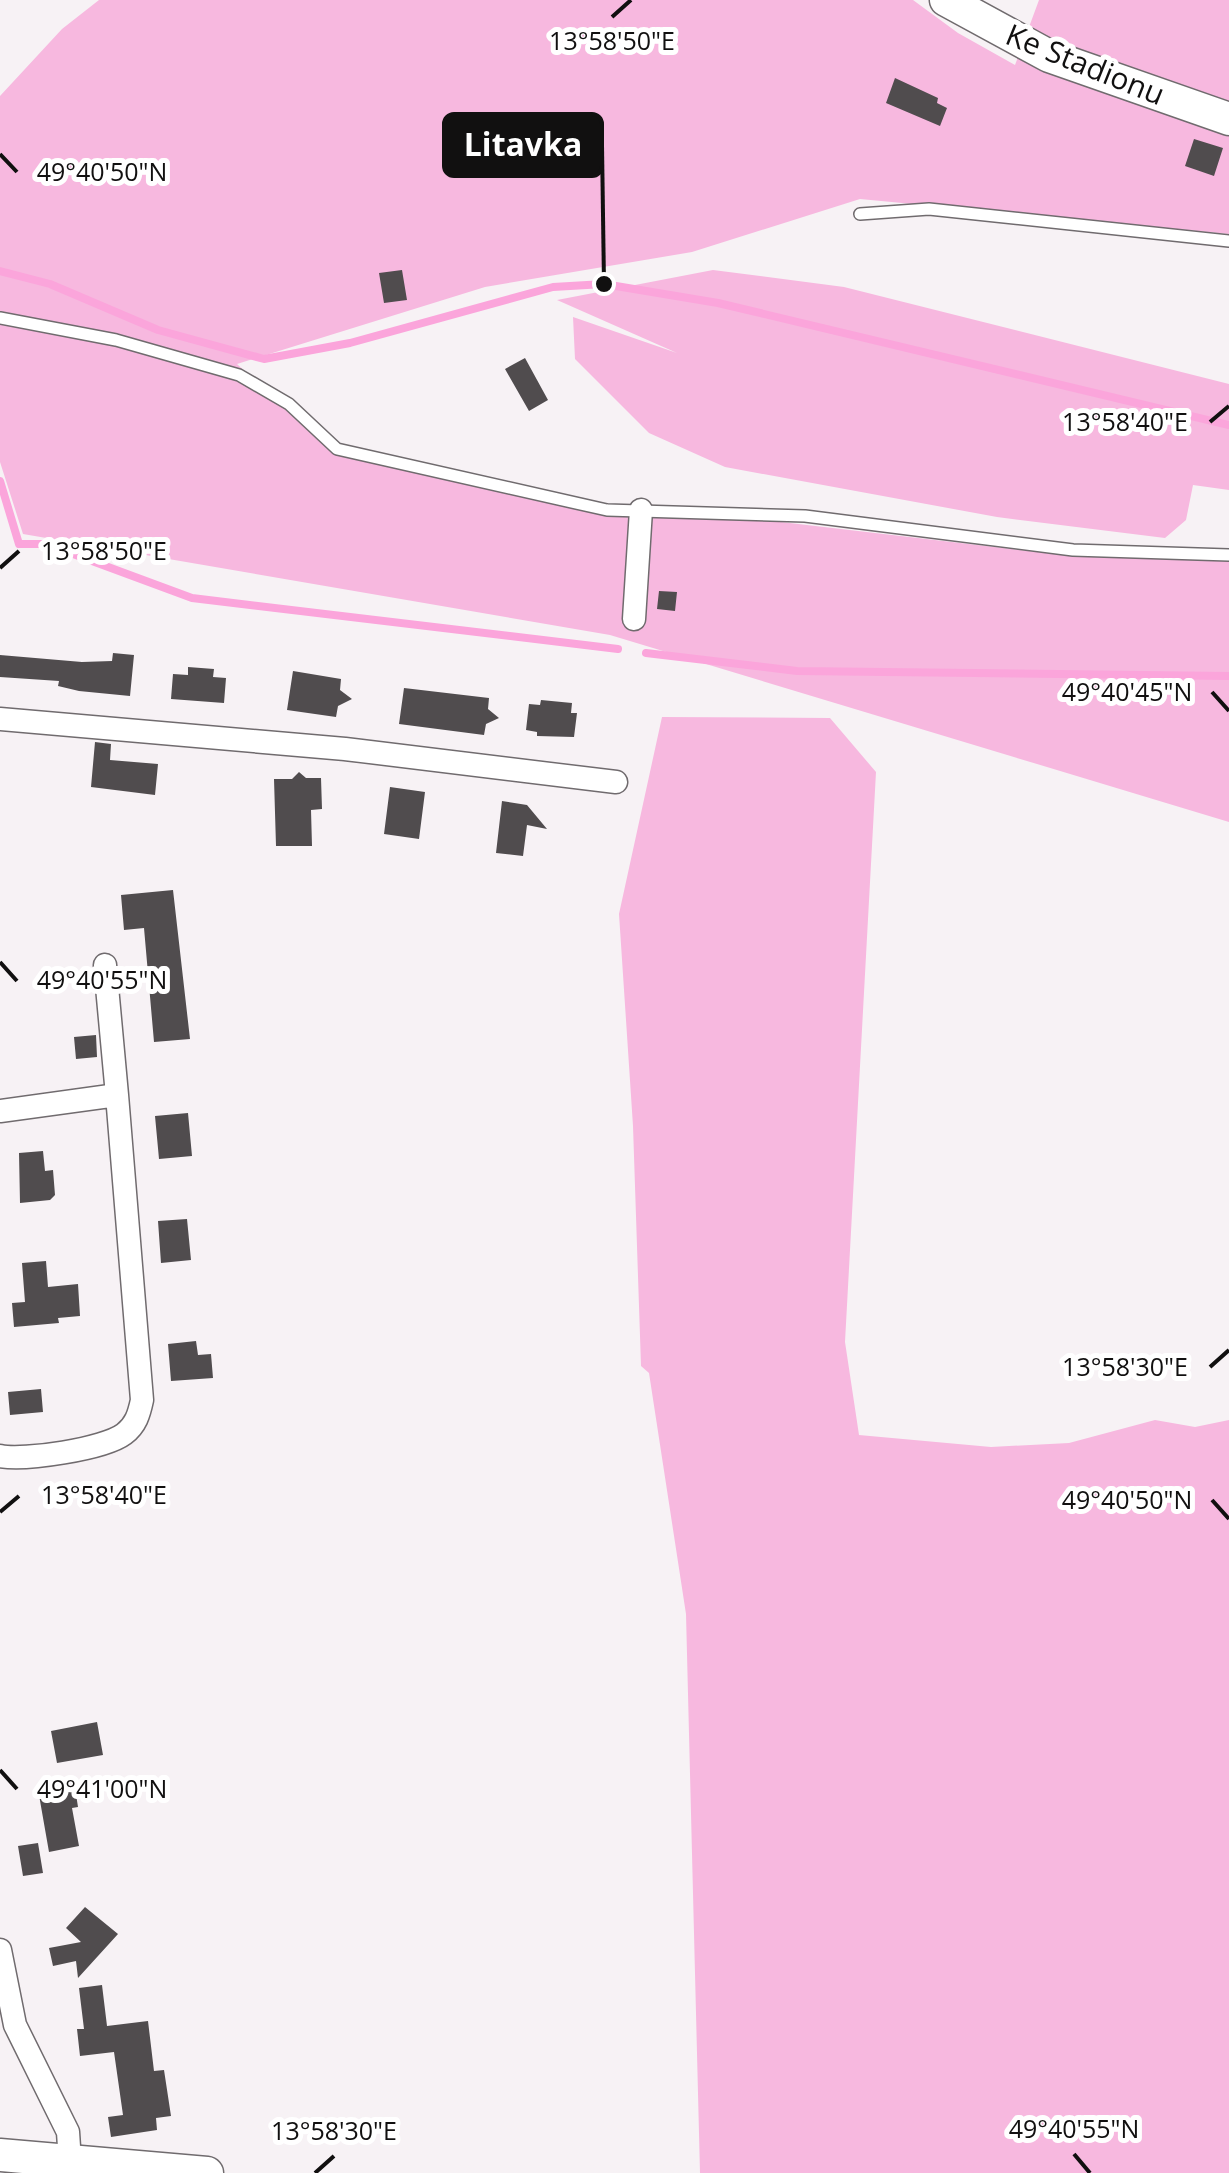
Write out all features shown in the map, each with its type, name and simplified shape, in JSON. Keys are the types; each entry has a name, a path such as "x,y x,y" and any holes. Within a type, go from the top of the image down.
{"street":[{"name":"Ke Stadionu","path":"946,0 1049,56 1229,119"},
{"path":"634,619 642,510"},
{"path":"0,719 345,749 616,782"},
{"path":"0,1456 22,1459 117,1439 139,1416 142,1400 105,965"},
{"path":"0,1110 117,1095"},
{"path":"0,1950 15,2024 68,2132 70,2162"},
{"path":"0,2155 207,2173"}],"lane":[{"path":"860,214 929,209 1229,241"},
{"path":"0,318 116,340 238,375 289,404 337,450 607,510 805,516 1072,550 1229,555"}],"shaded area":[{"path":"99,0 913,0 958,33 1015,65 1039,0 1229,0 1229,234 860,199 692,252 485,287 237,364 330,451 606,514 688,511 1071,556 1229,559 1229,822 610,635 23,534 0,462 0,96 62,29"},
{"path":"713,270 844,287 1229,384 1229,490 1193,485 1186,520 1165,538 997,517 725,467 649,433 575,359 573,317 677,353 557,300"},
{"path":"662,717 830,718 876,772 845,1342 859,1435 991,1447 1069,1443 1155,1420 1195,1427 1229,1420 1229,2173 700,2173 686,1614 649,1373 641,1366 633,1126 619,914"}],"building":[{"path":"895,78 938,98 937,103 947,108 940,126 886,103"},
{"path":"1194,139 1223,148 1214,176 1185,166"},
{"path":"402,270 407,300 384,303 379,273"},
{"path":"525,358 548,400 529,411 505,369"},
{"path":"659,591 677,592 675,611 657,609"},
{"path":"113,653 134,655 130,696 79,691 58,686 59,681 0,677 0,655 82,662 112,661"},
{"path":"188,667 214,669 213,677 226,678 224,703 171,699 173,674 188,675"},
{"path":"293,671 341,679 340,690 352,699 338,706 336,717 287,710"},
{"path":"404,688 489,698 488,709 499,718 486,724 484,735 399,724"},
{"path":"541,700 572,703 571,713 577,713 574,737 537,736 537,732 526,730 529,704 540,705"},
{"path":"95,742 111,744 110,760 158,764 155,795 91,787"},
{"path":"299,772 306,778 321,778 322,809 311,810 312,846 276,846 274,779 292,779"},
{"path":"390,787 425,792 419,839 384,834"},
{"path":"502,801 527,805 547,829 527,825 523,856 496,853"},
{"path":"173,890 190,1039 154,1042 144,928 124,930 121,895"},
{"path":"96,1035 97,1057 76,1059 74,1037"},
{"path":"188,1113 192,1156 159,1159 155,1116"},
{"path":"43,1151 45,1171 53,1170 55,1195 50,1200 20,1203 19,1153"},
{"path":"187,1219 191,1260 161,1263 158,1221"},
{"path":"46,1261 48,1287 78,1284 80,1316 58,1318 59,1323 14,1327 12,1303 25,1302 22,1263"},
{"path":"196,1341 198,1355 211,1354 213,1378 171,1381 168,1344"},
{"path":"41,1389 43,1412 10,1415 8,1392"},
{"path":"97,1722 103,1755 57,1763 51,1731"},
{"path":"75,1788 78,1807 72,1808 79,1846 49,1852 39,1795"},
{"path":"38,1843 43,1873 23,1876 18,1846"},
{"path":"85,1907 118,1934 78,1978 76,1961 53,1966 49,1948 81,1942 66,1928"},
{"path":"102,1985 107,2026 148,2021 154,2071 164,2070 171,2116 156,2118 157,2130 111,2137 108,2117 123,2115 114,2052 80,2056 77,2029 84,2029 79,1988"}],"waterway":[{"path":"0,271 50,284 158,330 264,359 350,343 553,287 604,284 718,303 1229,425"},
{"path":"0,481 19,544 46,544 192,598 618,649"},
{"path":"646,653 797,671 1229,676"}],"place":[{"name":"Litavka","path":"604,284"}]}
